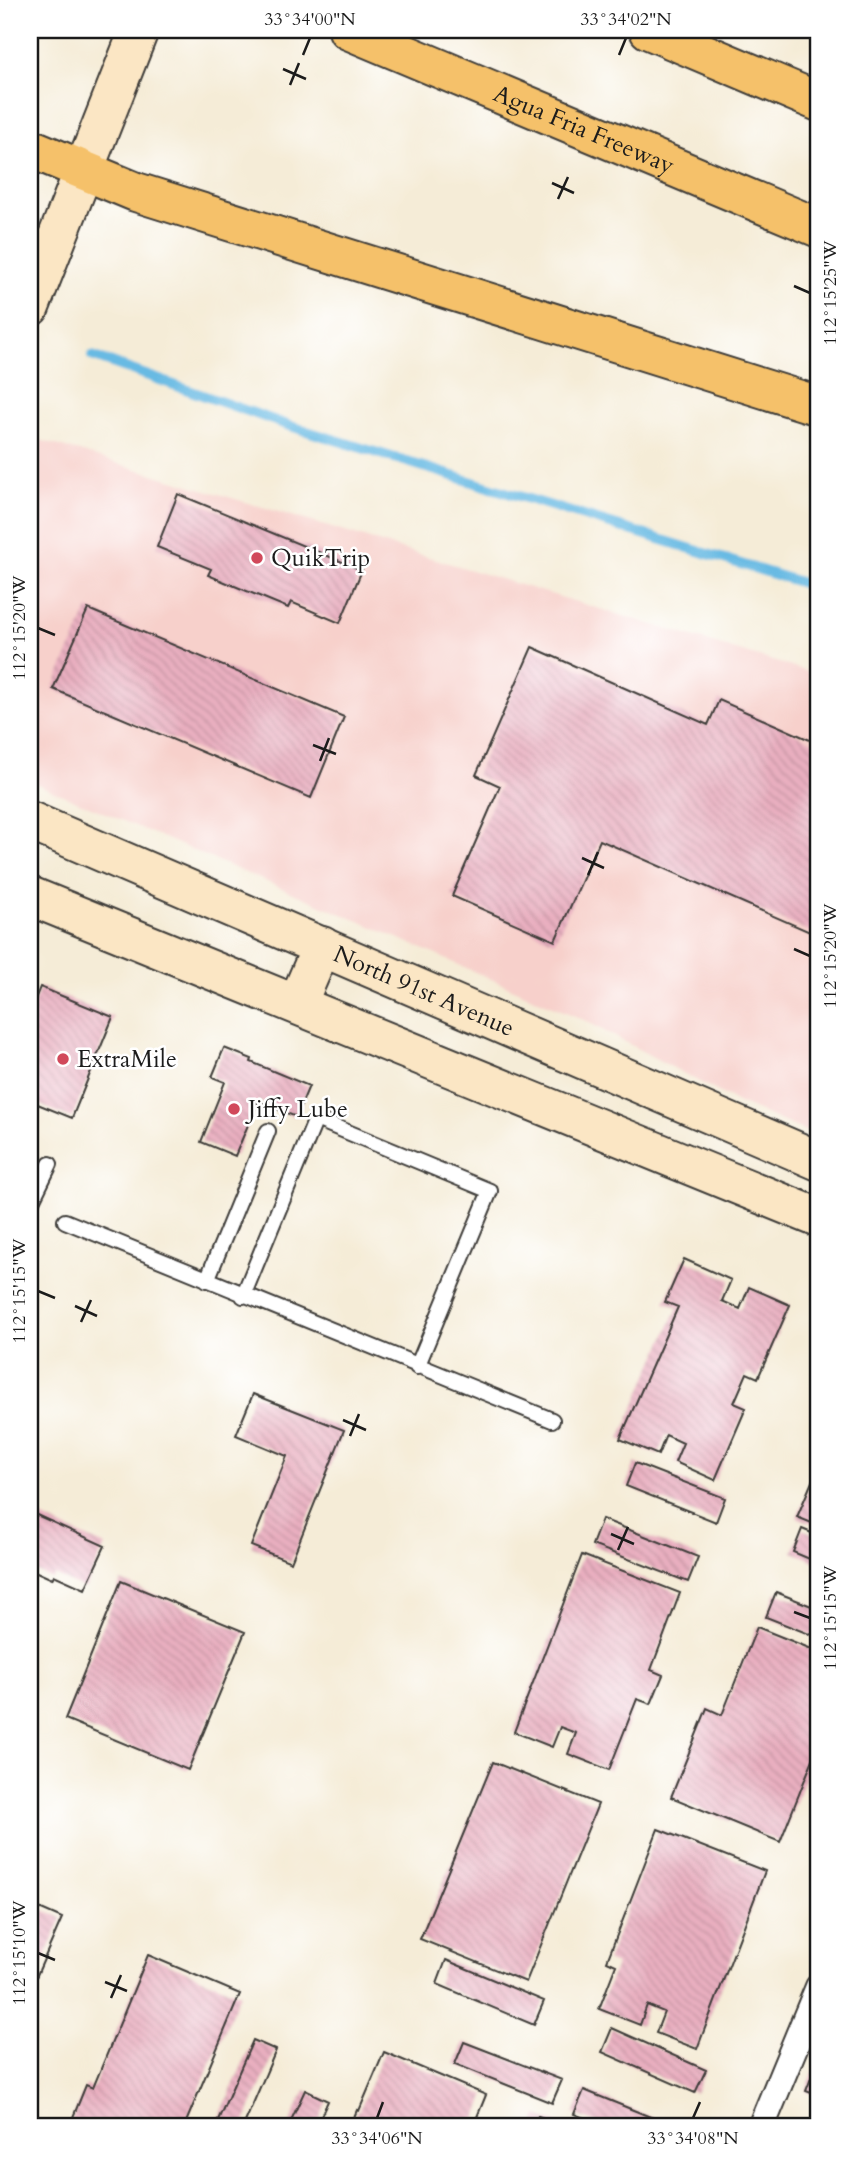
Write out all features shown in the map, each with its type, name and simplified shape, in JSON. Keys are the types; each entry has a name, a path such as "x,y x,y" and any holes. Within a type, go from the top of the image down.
{"highway":[{"name":"Agua Fria Freeway","path":"348,30 819,228"},
{"path":"649,30 819,102"},
{"path":"30,148 136,192 819,406"}],"main road":[{"path":"30,307 139,30"},
{"name":"North 91st Avenue","path":"30,821 819,1161"},
{"path":"30,896 819,1218"},
{"path":"297,1004 322,946"},
{"path":"668,1155 691,1106"}],"street":[{"path":"761,2127 819,1987"}],"lane":[{"path":"243,1296 316,1119 490,1191 418,1367"},
{"path":"207,1280 268,1131"},
{"path":"30,1205 50,1164"},
{"path":"65,1221 552,1420"}],"shaded area":[{"path":"30,437 819,675 819,1137 737,1102 584,1020 30,781"}],"building":[{"name":"QuikTrip","path":"178,494 362,570 340,623 291,602 288,608 208,575 211,569 157,547"},
{"path":"88,609 344,717 311,798 53,689"},
{"path":"532,647 708,725 719,700 819,744 819,936 600,840 555,941 452,896 500,786 476,775"},
{"name":"ExtraMile","path":"40,987 113,1017 72,1118 30,1101 30,1012"},
{"name":"Jiffy Lube","path":"224,1048 309,1086 296,1117 258,1101 235,1156 201,1142 225,1082 212,1077"},
{"path":"684,1259 731,1280 722,1301 740,1309 749,1287 790,1305 758,1378 747,1373 734,1403 746,1408 715,1480 675,1462 683,1443 666,1435 658,1455 620,1439 678,1307 665,1302"},
{"path":"253,1394 344,1430 291,1562 251,1546 287,1456 236,1435"},
{"path":"635,1463 725,1498 716,1522 626,1486"},
{"path":"819,1465 819,1526 797,1517"},
{"path":"30,1512 105,1546 85,1589 54,1575 52,1579 30,1569"},
{"path":"602,1519 698,1557 688,1582 592,1545"},
{"path":"802,1529 819,1536 819,1563 793,1552"},
{"path":"582,1555 680,1593 651,1670 663,1675 651,1704 637,1699 609,1770 568,1754 576,1733 560,1727 552,1747 514,1732"},
{"path":"121,1581 245,1632 188,1770 65,1719"},
{"path":"776,1592 819,1609 819,1638 766,1617"},
{"path":"757,1627 819,1652 819,1744 780,1842 671,1797 707,1708 722,1715"},
{"path":"493,1762 598,1804 526,1982 420,1939"},
{"path":"658,1829 765,1871 697,2049 656,2033 664,2012 647,2005 640,2025 599,2009 616,1965 607,1961"},
{"path":"30,1904 62,1918 30,1991"},
{"path":"148,1955 240,1994 184,2127 69,2127 86,2085 93,2088"},
{"path":"446,1960 544,2001 534,2025 437,1984"},
{"path":"612,2028 706,2070 695,2093 602,2052"},
{"path":"253,2040 276,2050 243,2127 215,2127"},
{"path":"464,2042 562,2080 552,2103 455,2064"},
{"path":"384,2052 486,2095 473,2127 350,2127"},
{"path":"819,2058 819,2096 806,2091"},
{"path":"305,2090 328,2101 316,2127 288,2127"},
{"path":"584,2090 675,2127 607,2127 574,2114"},
{"path":"538,2116 568,2127 534,2127"}],"waterway":[{"path":"92,356 287,425 819,588"}],"place":[{"name":"QuikTrip","path":"257,558"},
{"name":"ExtraMile","path":"63,1059"},
{"name":"Jiffy Lube","path":"234,1109"}]}
